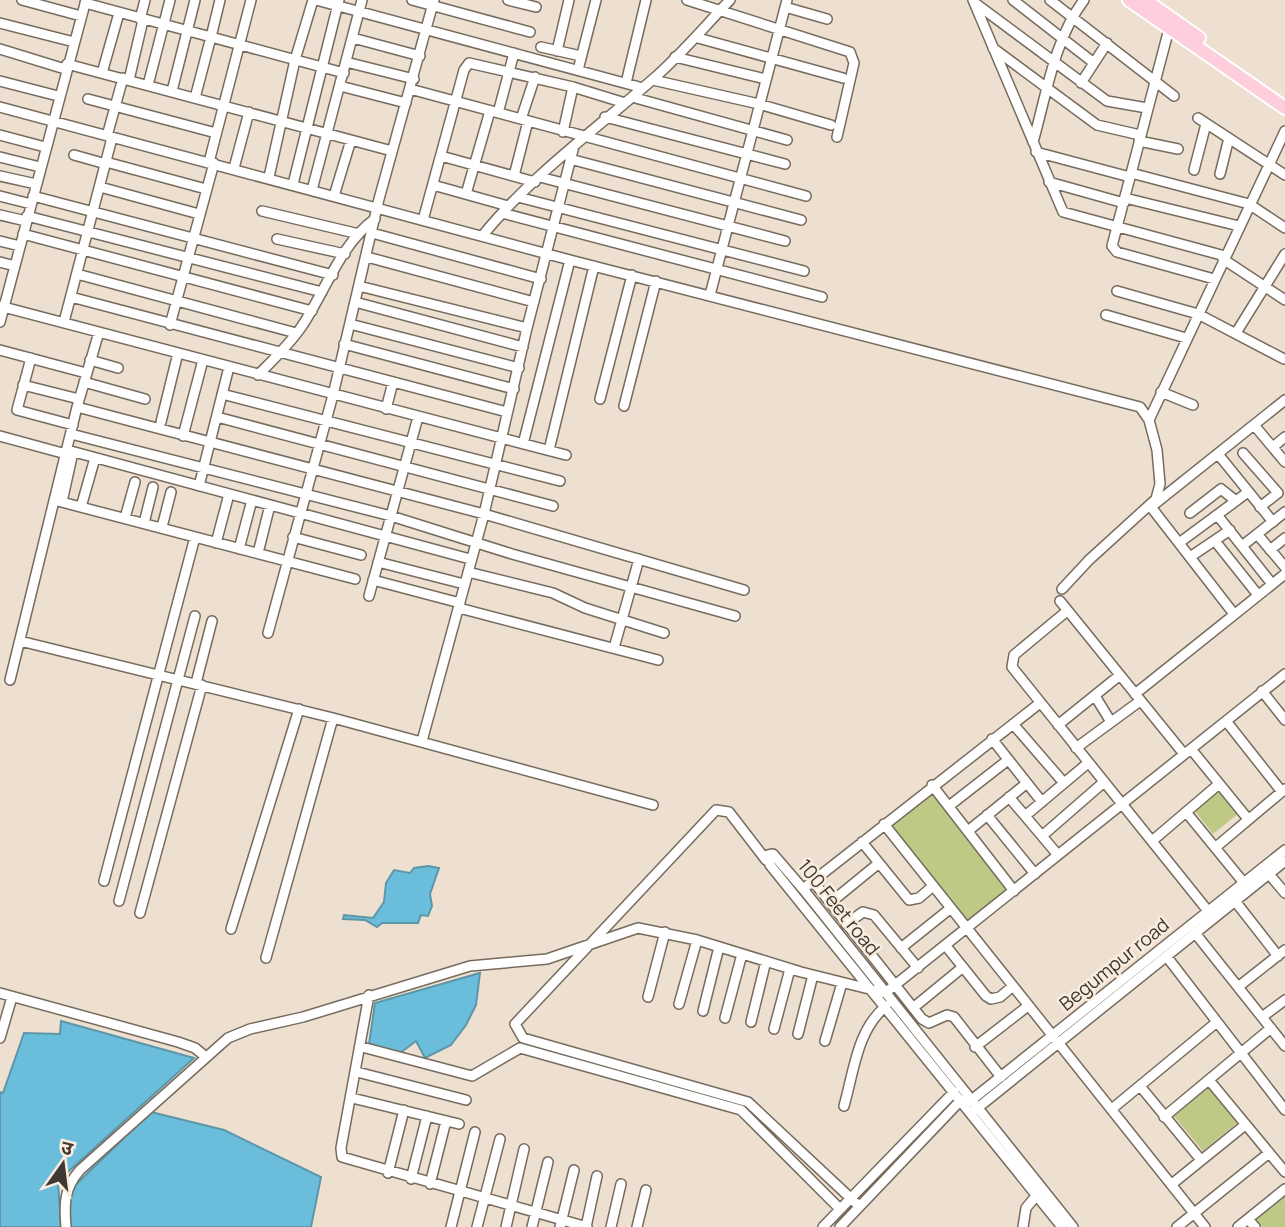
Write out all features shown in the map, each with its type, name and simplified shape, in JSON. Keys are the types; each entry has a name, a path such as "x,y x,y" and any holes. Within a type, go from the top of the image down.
{"main road":[{"path":"1129,0 1171,23 1285,99"},
{"path":"1145,0 1171,23 1285,108"}],"street":[{"path":"22,0 81,16"},
{"path":"64,322 106,163 115,106 126,79 145,0"},
{"path":"148,85 170,0"},
{"path":"172,91 195,0"},
{"path":"195,98 220,0"},
{"path":"170,325 251,0"},
{"path":"269,177 295,60 315,0 338,3 359,12 643,88"},
{"path":"312,190 362,0"},
{"path":"412,0 434,3 530,32"},
{"path":"508,0 536,7"},
{"path":"557,51 569,0"},
{"path":"578,70 596,0"},
{"path":"626,83 646,0"},
{"path":"687,0 845,49 853,56 853,71 837,137"},
{"path":"483,236 518,197 605,117 653,80 698,38 730,0"},
{"path":"1013,0 1094,63"},
{"path":"1051,0 1174,96"},
{"path":"1034,148 1064,38 1072,16 1084,0"},
{"path":"973,1 1063,212 1224,258 1285,300"},
{"path":"973,1 1107,101 1147,107"},
{"path":"0,322 5,282 15,266 85,2 142,20 344,73"},
{"path":"293,184 338,3"},
{"path":"268,633 333,395 375,219 434,3"},
{"path":"710,295 786,4 827,19"},
{"path":"102,73 119,13"},
{"path":"0,23 74,42"},
{"path":"1171,23 1154,78 1112,246 1117,252 1214,279"},
{"path":"353,38 420,56"},
{"path":"698,38 843,78"},
{"path":"1081,83 1107,43"},
{"path":"541,47 581,56"},
{"path":"992,47 1097,125 1178,149"},
{"path":"0,49 126,79 393,151"},
{"path":"466,194 514,53"},
{"path":"675,57 765,79"},
{"path":"346,62 414,79"},
{"path":"423,220 455,101 469,63 753,129 787,140"},
{"path":"514,176 535,77"},
{"path":"653,80 759,104 831,125"},
{"path":"0,81 58,96"},
{"path":"340,86 406,103"},
{"path":"563,132 573,87"},
{"path":"410,89 806,196"},
{"path":"88,99 216,133"},
{"path":"0,107 269,177 570,260 1135,404 1145,411 1149,420 1160,473 1160,489 1152,507"},
{"path":"234,168 249,112"},
{"path":"605,117 785,164"},
{"path":"1194,170 1202,121 1285,175"},
{"path":"1149,420 1285,131"},
{"path":"0,135 45,147"},
{"path":"1220,174 1229,138"},
{"path":"334,196 351,140"},
{"path":"422,741 484,514 527,328 574,146"},
{"path":"1034,148 1249,204 1285,228"},
{"path":"74,155 206,189"},
{"path":"441,156 785,241"},
{"path":"0,157 40,167"},
{"path":"570,159 801,220"},
{"path":"0,176 36,184"},
{"path":"1049,182 1239,226"},
{"path":"433,185 466,194 552,227 822,296"},
{"path":"100,187 199,214"},
{"path":"0,196 93,212 333,275"},
{"path":"518,197 804,271"},
{"path":"262,211 359,234"},
{"path":"0,215 88,232 322,292"},
{"path":"258,375 296,334 345,254 359,234 375,219"},
{"path":"372,233 541,279"},
{"path":"23,234 312,311"},
{"path":"277,239 345,254"},
{"path":"0,241 20,246"},
{"path":"1237,333 1285,254"},
{"path":"367,257 534,302"},
{"path":"523,444 570,260"},
{"path":"0,262 15,266"},
{"path":"549,450 594,266"},
{"path":"77,274 296,334"},
{"path":"600,399 632,275"},
{"path":"624,406 656,281"},
{"path":"359,286 527,328"},
{"path":"1117,291 1198,314 1284,359"},
{"path":"71,297 507,412"},
{"path":"355,302 523,347"},
{"path":"2,306 566,455"},
{"path":"1106,315 1186,338"},
{"path":"350,324 519,368"},
{"path":"10,680 58,501 78,403 99,331"},
{"path":"344,344 514,389"},
{"path":"0,350 145,399"},
{"path":"161,422 178,354"},
{"path":"30,358 18,411 72,430 391,516 735,616"},
{"path":"90,360 118,368"},
{"path":"184,436 203,360"},
{"path":"199,486 229,367"},
{"path":"386,409 393,383"},
{"path":"23,385 184,436 484,514 744,590"},
{"path":"1161,392 1194,405"},
{"path":"222,394 560,481"},
{"path":"1062,589 1107,543 1285,400"},
{"path":"216,417 553,506"},
{"path":"369,596 418,417"},
{"path":"1255,425 1285,462"},
{"path":"0,436 96,458 470,559"},
{"path":"1273,447 1285,437"},
{"path":"1243,453 1278,493 1261,507"},
{"path":"1218,454 1273,522"},
{"path":"81,507 96,458"},
{"path":"125,518 135,482"},
{"path":"144,523 153,487"},
{"path":"1190,513 1222,489 1236,501"},
{"path":"162,527 171,492"},
{"path":"1180,543 1248,492"},
{"path":"216,543 229,494"},
{"path":"239,549 252,500"},
{"path":"58,501 355,579"},
{"path":"258,554 270,505"},
{"path":"1152,507 1234,614"},
{"path":"1242,546 1285,512"},
{"path":"1218,516 1272,584"},
{"path":"1190,557 1230,530"},
{"path":"1258,534 1285,567"},
{"path":"104,881 195,537"},
{"path":"293,537 361,555"},
{"path":"1270,550 1285,538"},
{"path":"1215,541 1258,596"},
{"path":"614,648 639,559"},
{"path":"378,562 464,584"},
{"path":"468,572 553,593 622,621 664,632"},
{"path":"1076,748 1111,722 1234,614 1285,574"},
{"path":"373,580 658,660"},
{"path":"1060,601 1138,697 1248,818"},
{"path":"1067,611 1014,655 1012,667 1208,911"},
{"path":"119,901 195,616"},
{"path":"140,913 199,684 212,621"},
{"path":"20,641 299,709 653,805"},
{"path":"66,1227 65,1200 71,1181 222,1042 243,1032 470,966 547,959 630,929 666,932 790,969 885,993 1285,674"},
{"path":"1058,725 1120,675"},
{"path":"1262,691 1285,720"},
{"path":"1095,696 1111,722"},
{"path":"803,889 932,785 1040,703"},
{"path":"231,929 299,709"},
{"path":"267,958 333,718"},
{"path":"1216,847 1284,791 1226,721"},
{"path":"1013,723 1064,783"},
{"path":"992,740 1042,802"},
{"path":"949,806 1008,760"},
{"path":"1025,816 1088,763"},
{"path":"1042,836 1104,782"},
{"path":"968,831 1027,783"},
{"path":"1152,841 1219,784"},
{"path":"932,785 1014,891"},
{"path":"1009,797 1058,855"},
{"path":"766,860 729,812 716,810 583,948 516,1024 523,1038 748,1102 859,1206"},
{"path":"1186,812 1244,883"},
{"path":"987,815 1035,874"},
{"path":"884,824 1055,1040 1113,1108 1205,1227"},
{"path":"862,842 909,900 919,898 933,886"},
{"name":"Begumpur road","path":"969,1105 1001,1077 1055,1040 1176,943 1208,911 1285,850"},
{"name":"100 Feet road","path":"1062,1227 1036,1196 969,1105 885,993 773,854 766,860 954,1092 969,1105 1073,1227"},
{"name":"Begumpur road","path":"969,1105 1167,957 1176,943 1195,933 1285,861"},
{"path":"830,903 879,863"},
{"path":"1269,874 1285,893"},
{"path":"813,881 926,1023 950,1015 1001,1077"},
{"path":"1235,901 1282,953 1238,987"},
{"path":"901,948 951,908"},
{"path":"846,924 867,912 874,915 918,968"},
{"path":"648,998 666,932"},
{"path":"1195,933 1285,1046"},
{"path":"679,1004 697,940"},
{"path":"946,946 991,999 1000,997 1013,986"},
{"path":"703,1010 719,947"},
{"path":"725,1018 742,954"},
{"path":"1167,957 1285,1110"},
{"path":"751,1022 766,961"},
{"path":"913,1008 963,967"},
{"path":"774,1029 790,969"},
{"path":"798,1034 813,975"},
{"path":"825,1041 842,983"},
{"path":"0,993 178,1042 195,1048 206,1057"},
{"path":"369,995 362,1047 340,1154 347,1161 536,1213 561,1224 586,1227 597,1176"},
{"path":"0,1038 12,997"},
{"path":"1262,1017 1285,1000"},
{"path":"844,1106 865,1029 873,1016 886,1006"},
{"path":"975,1047 1028,1006"},
{"path":"1113,1108 1217,1022"},
{"path":"1164,1117 1271,1028"},
{"path":"362,1047 472,1076 520,1048 741,1110 840,1209"},
{"path":"357,1072 466,1100"},
{"path":"1209,1080 1285,1172"},
{"path":"1140,1086 1201,1160"},
{"path":"823,1227 954,1092"},
{"path":"352,1098 459,1124"},
{"path":"839,1227 969,1105"},
{"path":"388,1172 404,1110"},
{"path":"411,1179 427,1116"},
{"path":"430,1184 446,1121"},
{"path":"1172,1184 1245,1125"},
{"path":"451,1227 475,1132"},
{"path":"478,1227 500,1139"},
{"path":"506,1227 524,1149"},
{"path":"1177,1227 1269,1153"},
{"path":"533,1227 548,1162"},
{"path":"561,1224 574,1170"},
{"path":"611,1227 621,1184"},
{"path":"1238,1227 1285,1189"},
{"path":"637,1227 646,1190"},
{"path":"1023,1227 1027,1208 1036,1196"},
{"path":"1248,1219 1255,1227"}],"green space":[{"path":"1220,789 1239,813 1213,834 1194,810"},
{"path":"932,794 1007,889 967,921 892,825"},
{"path":"1208,1086 1238,1122 1203,1151 1173,1115"},
{"path":"1285,1194 1285,1227 1262,1227 1255,1219"}],"water":[{"path":"414,868 439,868 430,894 432,906 428,916 421,915 418,923 382,923 377,927 365,920 343,919 344,915 373,918 384,902 386,883 394,870 410,873"},
{"path":"480,973 476,1005 466,1025 451,1045 425,1058 416,1041 399,1054 369,1044 375,1003"},
{"path":"61,1021 194,1058 58,1181 61,1227 0,1227 0,1092 3,1093 24,1033 60,1034"},
{"path":"151,1112 224,1130 321,1177 311,1227 68,1227 66,1194"}]}
